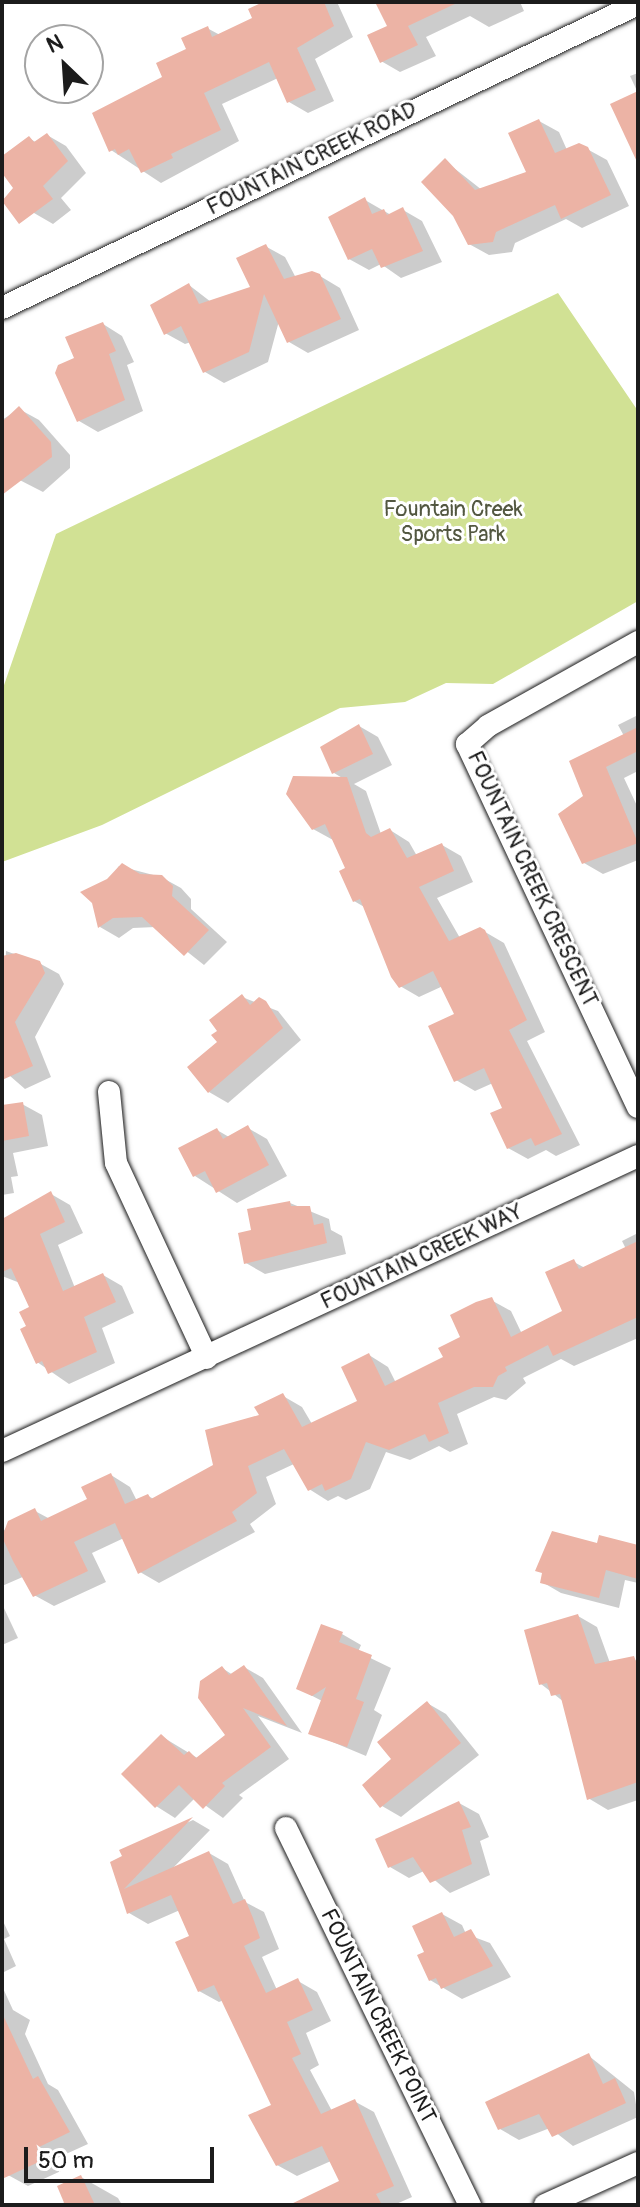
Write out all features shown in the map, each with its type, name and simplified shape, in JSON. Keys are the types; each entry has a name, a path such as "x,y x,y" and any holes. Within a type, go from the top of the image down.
{"street":[{"name":"FOUNTAIN CREEK ROAD","path":"2,308 627,6"},
{"name":"FOUNTAIN CREEK CRESCENT","path":"638,642 488,726 467,744 638,1107"},
{"path":"109,1092 116,1163 207,1358"},
{"name":"FOUNTAIN CREEK WAY","path":"2,1451 638,1156"},
{"name":"FOUNTAIN CREEK POINT","path":"286,1828 470,2205"},
{"path":"545,2205 638,2163"}],"green space":[{"name":"Fountain Creek Sports Park","path":"558,293 638,411 638,601 493,684 446,683 405,702 340,708 102,825 2,862 2,691 56,534"}],"building":[{"path":"263,2 324,2 334,26 297,48 316,90 287,103 269,62 204,93 221,130 171,154 173,158 141,173 129,149 118,155 115,149 109,152 92,113 162,77 156,63 186,49 181,38 208,26 212,37 252,18 248,9"},
{"path":"375,2 459,2 408,26 418,45 380,63 367,35 387,26"},
{"path":"638,91 638,164 610,104"},
{"path":"539,119 555,153 579,143 588,147 611,195 561,219 555,205 496,232 493,242 468,245 453,216 421,182 445,158 475,190 526,172 508,133"},
{"path":"47,133 68,161 43,186 53,199 19,224 2,201 13,188 2,173 2,156 29,136 34,142"},
{"path":"365,197 372,214 384,209 387,215 403,207 423,251 381,268 372,249 348,260 328,217"},
{"path":"266,244 284,279 312,271 320,274 341,319 287,343 264,294 249,352 203,373 181,326 164,335 150,305 189,283 199,304 250,287 236,258"},
{"path":"103,322 116,351 109,354 125,400 77,422 55,373 58,365 74,358 65,337"},
{"path":"19,406 51,442 52,457 2,495 2,422"},
{"path":"359,724 373,754 332,774 320,747"},
{"path":"638,727 638,751 606,767 638,843 582,864 558,814 583,796 569,761"},
{"path":"293,776 347,777 366,833 371,837 390,828 407,858 442,843 454,871 419,887 449,941 480,927 485,930 527,1020 509,1030 562,1134 535,1146 531,1138 507,1149 490,1113 502,1108 484,1068 454,1082 428,1026 454,1014 433,971 399,988 391,977 360,899 353,902 339,871 345,868 325,824 312,830 286,794"},
{"path":"122,863 140,874 162,875 173,886 172,896 209,930 184,956 142,917 113,918 98,928 92,903 80,892 107,879"},
{"path":"16,953 40,961 45,973 15,1022 33,1066 2,1080 2,956"},
{"path":"242,994 250,1005 259,997 266,1001 283,1028 208,1093 187,1067 217,1042 211,1035 217,1031 209,1020"},
{"path":"23,1102 29,1136 2,1141 2,1105"},
{"path":"248,1125 269,1165 216,1193 205,1171 193,1177 178,1148 217,1128 223,1139"},
{"path":"51,1191 65,1222 40,1234 63,1291 103,1273 116,1302 84,1317 97,1352 48,1374 42,1361 36,1364 20,1329 26,1326 19,1312 29,1307 11,1268 2,1272 2,1219"},
{"path":"290,1201 291,1206 310,1206 314,1225 323,1223 327,1243 244,1264 238,1233 251,1230 247,1209"},
{"path":"638,1241 638,1317 553,1356 548,1345 505,1367 507,1371 498,1376 493,1387 474,1387 438,1403 449,1433 429,1442 425,1434 389,1450 366,1442 351,1479 325,1491 322,1484 308,1491 284,1449 248,1466 257,1493 232,1512 237,1521 138,1574 115,1523 74,1542 88,1571 33,1597 13,1561 2,1537 8,1521 35,1508 41,1521 87,1499 81,1487 111,1473 125,1504 148,1494 151,1499 213,1465 205,1430 259,1415 254,1407 283,1393 302,1427 357,1401 341,1367 369,1353 385,1386 443,1357 438,1348 460,1337 450,1315 492,1297 511,1337 562,1311 545,1272 574,1259 579,1269"},
{"path":"552,1531 597,1543 599,1535 638,1545 638,1579 606,1570 599,1598 540,1583 542,1573 535,1571"},
{"path":"578,1614 595,1664 634,1656 638,1667 638,1782 587,1800 560,1694 551,1696 547,1683 539,1685 524,1630"},
{"path":"321,1624 343,1632 339,1642 372,1655 356,1699 364,1702 347,1747 308,1734 326,1687 312,1696 296,1689"},
{"path":"244,1665 287,1726 243,1708 271,1747 222,1783 225,1786 203,1809 179,1785 155,1808 121,1774 161,1734 184,1755 189,1751 196,1758 225,1735 198,1698 200,1681 222,1666 229,1675"},
{"path":"427,1701 461,1743 380,1808 362,1785 391,1759 377,1742"},
{"path":"459,1801 471,1827 462,1830 472,1864 430,1883 413,1857 388,1868 375,1839"},
{"path":"193,1817 124,1889 209,1851 233,1904 245,1899 253,1918 260,1938 244,1946 266,1993 298,1978 313,2010 287,2022 301,2054 292,2058 321,2114 355,2099 394,2186 376,2194 382,2205 289,2205 339,2181 322,2146 276,2166 248,2115 271,2105 214,1985 198,1992 175,1942 189,1936 171,1895 127,1914 110,1862 122,1856 119,1850"},
{"path":"442,1912 454,1937 471,1929 493,1966 441,1989 436,1978 429,1981 417,1955 424,1952 412,1926"},
{"path":"2,2013 33,2079 38,2076 70,2132 37,2148 43,2160 2,2179"},
{"path":"589,2053 603,2084 615,2078 626,2103 552,2137 539,2114 498,2130 485,2102"},
{"path":"81,2175 95,2205 65,2205 57,2186"}]}
